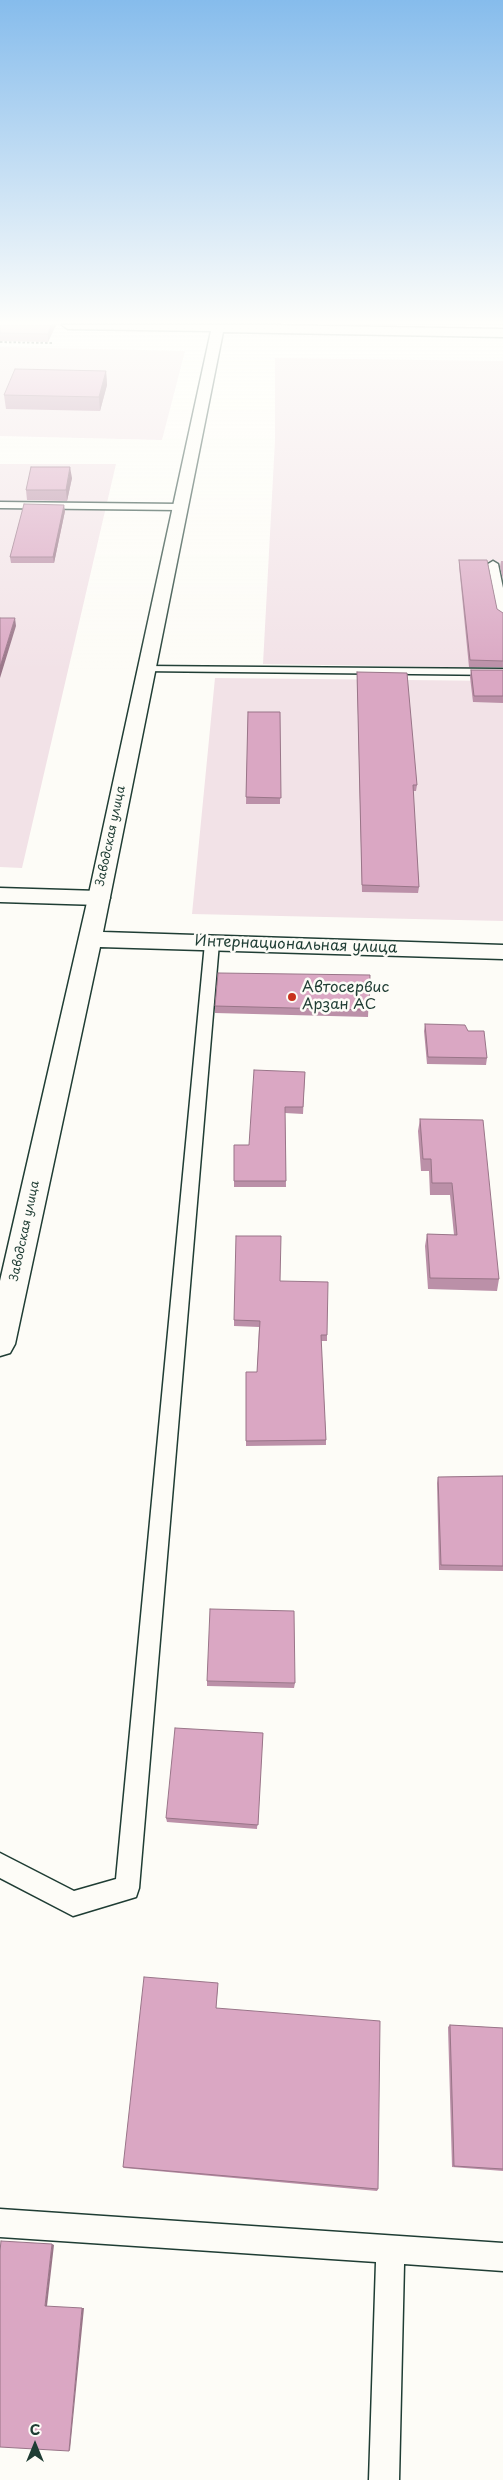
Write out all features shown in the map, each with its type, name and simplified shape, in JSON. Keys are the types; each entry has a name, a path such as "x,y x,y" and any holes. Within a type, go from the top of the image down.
{"street":[{"name":"Заводская улица","path":"0,1344 99,898 193,441"},
{"path":"0,895 99,898"},
{"name":"Интернациональная улица","path":"89,939 503,952"}],"lane":[{"path":"0,505 179,507"},
{"path":"493,564 503,615"},
{"path":"145,669 503,672"},
{"path":"0,1865 73,1904 127,1888 212,942"},
{"path":"0,2223 503,2257"},
{"path":"384,2480 390,2250"}],"shaded area":[{"path":"275,441 503,441 503,668 263,664"},
{"path":"0,464 116,464 22,868 0,867"},
{"path":"215,678 503,681 503,921 192,914"}],"building":[{"path":"31,467 70,467 66,490 26,490"},
{"path":"24,504 64,505 53,557 10,557"},
{"path":"459,560 487,560 497,609 503,613 503,661 470,660"},
{"path":"0,618 15,618 0,667"},
{"path":"471,670 503,670 503,696 474,696"},
{"path":"357,672 407,673 417,785 413,785 419,887 362,885"},
{"path":"248,712 280,712 281,798 246,797"},
{"name":"Автосервис Арзан АС","path":"218,973 370,975 369,1010 215,1006"},
{"path":"425,1024 465,1025 468,1031 484,1031 487,1058 428,1057"},
{"path":"254,1070 305,1072 303,1107 285,1107 286,1181 234,1181 234,1145 249,1145"},
{"path":"420,1119 483,1120 499,1279 430,1278 427,1234 457,1235 452,1183 432,1183 431,1159 423,1159"},
{"path":"236,1236 281,1236 280,1281 328,1282 327,1335 321,1335 326,1440 246,1441 246,1372 257,1372 260,1321 234,1320"},
{"path":"503,1476 503,1566 441,1565 438,1477"},
{"path":"210,1609 294,1611 295,1683 207,1681"},
{"path":"175,1728 263,1733 258,1825 166,1818"},
{"path":"144,1977 218,1983 216,2008 380,2021 378,2189 123,2167"},
{"path":"450,2025 503,2028 503,2169 454,2166"},
{"path":"1,2241 52,2244 45,2306 82,2308 69,2451 0,2447"}],"place":[{"name":"Автосервис Арзан АС","path":"292,997"}]}
